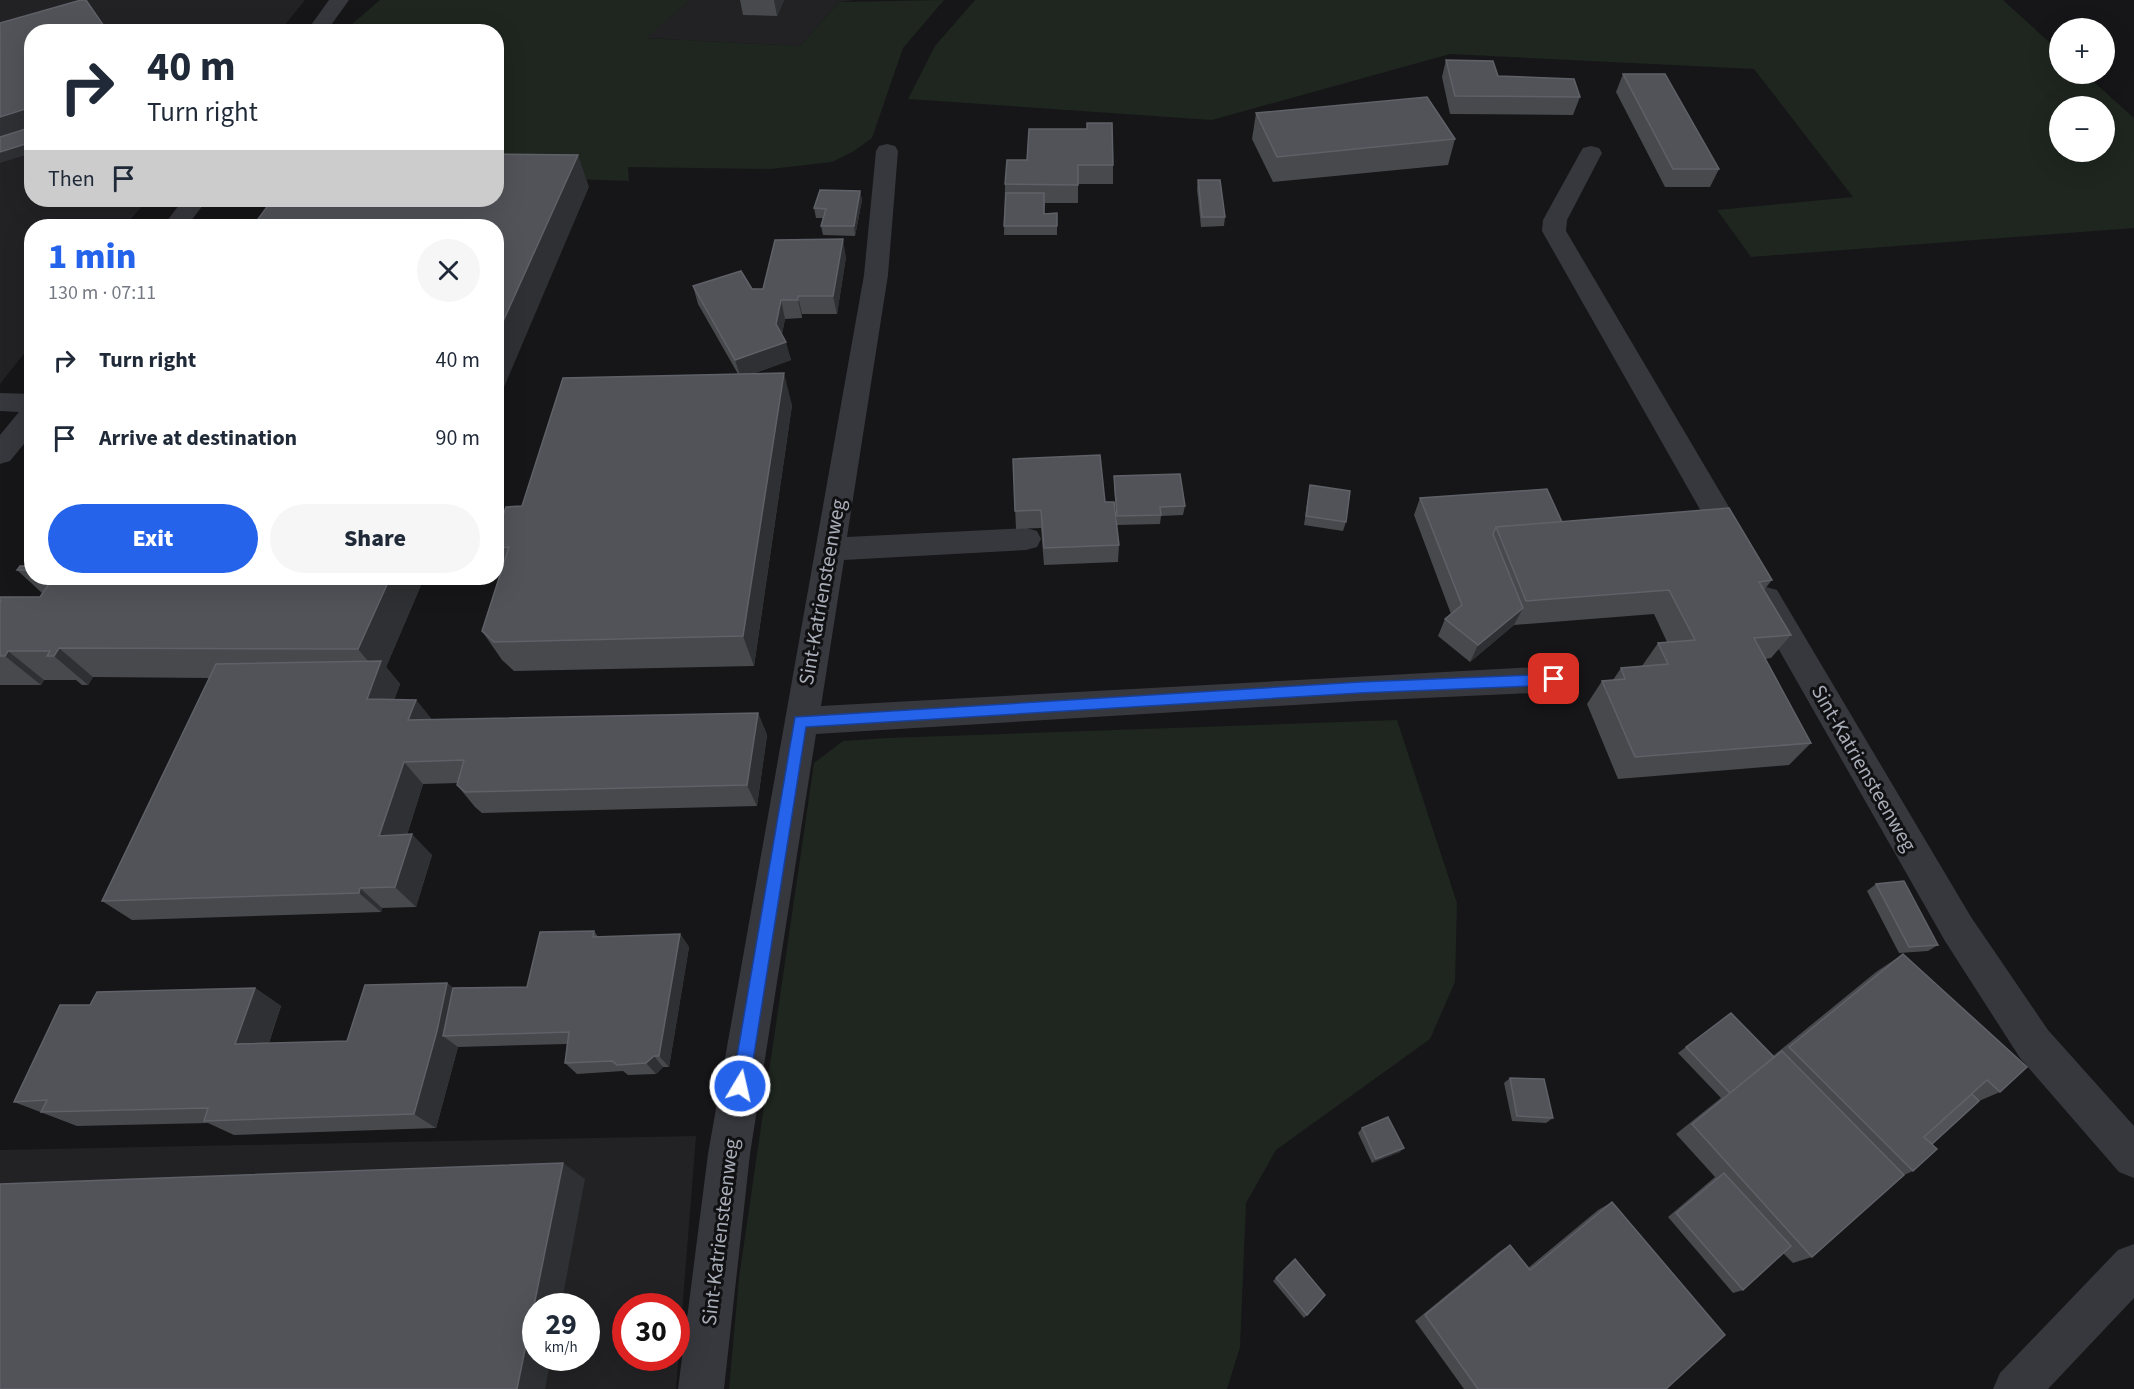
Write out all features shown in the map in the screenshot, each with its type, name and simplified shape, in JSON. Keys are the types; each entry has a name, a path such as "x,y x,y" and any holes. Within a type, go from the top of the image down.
{"street":[{"path":"322,24 339,0"},
{"name":"Sint-Katriensteenweg","path":"701,1389 729,1154 876,275 887,152"},
{"name":"Sint-Katriensteenweg","path":"1591,153 1555,220 1554,231 1958,930 2034,1044 2134,1157"},
{"path":"180,219 190,207"},
{"path":"0,402 24,403"},
{"path":"0,454 24,424"},
{"path":"830,549 1026,539"},
{"path":"800,722 1360,688 1554,679"},
{"path":"2016,1389 2134,1266"}],"shaded area":[{"path":"0,0 305,0 286,24 24,24 24,207 141,207 131,219 24,219 24,354 0,384"},
{"path":"380,0 690,0 646,38 800,46 839,2 944,0 903,48 872,138 854,151 832,162 771,169 628,167 629,181 504,176 504,24 352,24"},
{"path":"690,0 854,0 839,2 800,46 645,38"},
{"path":"975,0 2003,0 2049,42 2049,84 2096,84 2110,96 2049,96 2049,162 2115,162 2115,101 2134,118 2134,228 1751,257 1717,210 1853,197 1754,69 1450,54 1212,120 908,99 935,46"},
{"path":"1397,720 1457,903 1455,982 1430,1039 1276,1150 1246,1203 1240,1347 1227,1389 729,1389 739,1278 814,763 843,741"},
{"path":"696,1136 684,1293 612,1293 612,1371 677,1371 676,1389 0,1389 0,1150"}],"building":[{"path":"86,0 102,24 24,24 24,110 0,117 0,23"},
{"path":"1446,60 1493,61 1498,76 1574,79 1580,97 1455,96"},
{"path":"1623,74 1665,74 1719,169 1673,169"},
{"path":"1427,97 1455,139 1277,157 1256,113"},
{"path":"1087,123 1112,123 1113,165 1078,165 1078,185 1005,184 1007,160 1027,160 1029,129 1087,129"},
{"path":"24,130 24,144 0,152 0,137"},
{"path":"504,154 578,155 504,319 504,219 258,219 267,207 504,207"},
{"path":"1198,180 1220,180 1225,217 1202,217"},
{"path":"820,190 860,191 854,226 821,226 826,209 814,208"},
{"path":"1006,193 1044,193 1044,214 1057,213 1057,226 1004,226"},
{"path":"843,239 833,296 798,296 798,300 781,300 776,324 786,342 735,360 693,286 741,271 752,289 763,289 775,240"},
{"path":"784,373 743,636 494,642 482,631 497,585 504,585 504,563 509,547 504,547 504,513 506,507 522,506 563,378"},
{"path":"1100,455 1105,502 1114,502 1119,545 1044,548 1041,510 1015,511 1013,459"},
{"path":"1180,474 1185,506 1160,507 1161,515 1117,516 1114,476"},
{"path":"1310,485 1350,491 1346,522 1306,516"},
{"path":"1547,489 1562,522 1496,527 1493,534 1523,608 1478,645 1445,619 1462,605 1420,498"},
{"path":"1729,508 1772,580 1759,582 1791,635 1754,638 1811,743 1635,757 1602,681 1625,679 1621,668 1668,664 1658,643 1695,640 1669,590 1526,601 1496,527"},
{"path":"48,585 387,585 358,649 59,648 54,656 47,656 50,651 8,651 5,656 0,656 0,597 40,597"},
{"path":"381,661 367,699 416,700 408,720 758,713 747,785 465,792 457,785 464,760 404,762 379,836 412,834 395,887 360,888 359,893 102,901 216,664"},
{"path":"1904,881 1938,945 1909,947 1876,884"},
{"path":"594,931 593,937 680,934 659,1056 654,1056 646,1063 617,1065 612,1061 565,1063 569,1032 443,1036 453,988 527,987 540,932"},
{"path":"1903,954 2027,1067 2000,1092 1987,1080 1924,1137 1937,1149 1913,1171 1789,1047"},
{"path":"447,983 437,1031 414,1114 204,1121 208,1108 41,1112 47,1100 14,1102 60,1005 90,1005 97,992 255,988 235,1044 347,1041 365,985"},
{"path":"1731,1013 1774,1057 1730,1093 1686,1047"},
{"path":"1782,1051 1904,1175 1812,1257 1692,1124"},
{"path":"1510,1078 1544,1079 1553,1118 1517,1116"},
{"path":"1972,1094 1979,1101 1932,1144 1924,1137"},
{"path":"1388,1117 1404,1148 1376,1159 1362,1128"},
{"path":"563,1163 537,1293 522,1293 522,1364 517,1389 0,1389 0,1184"},
{"path":"1724,1173 1791,1246 1743,1290 1676,1213"},
{"path":"1612,1202 1725,1335 1666,1389 1478,1389 1425,1315 1510,1245 1530,1270"},
{"path":"1295,1259 1325,1295 1307,1315 1276,1278"}],"route":[{"path":"740,1086 800,722 1360,688 1554,679"}]}
